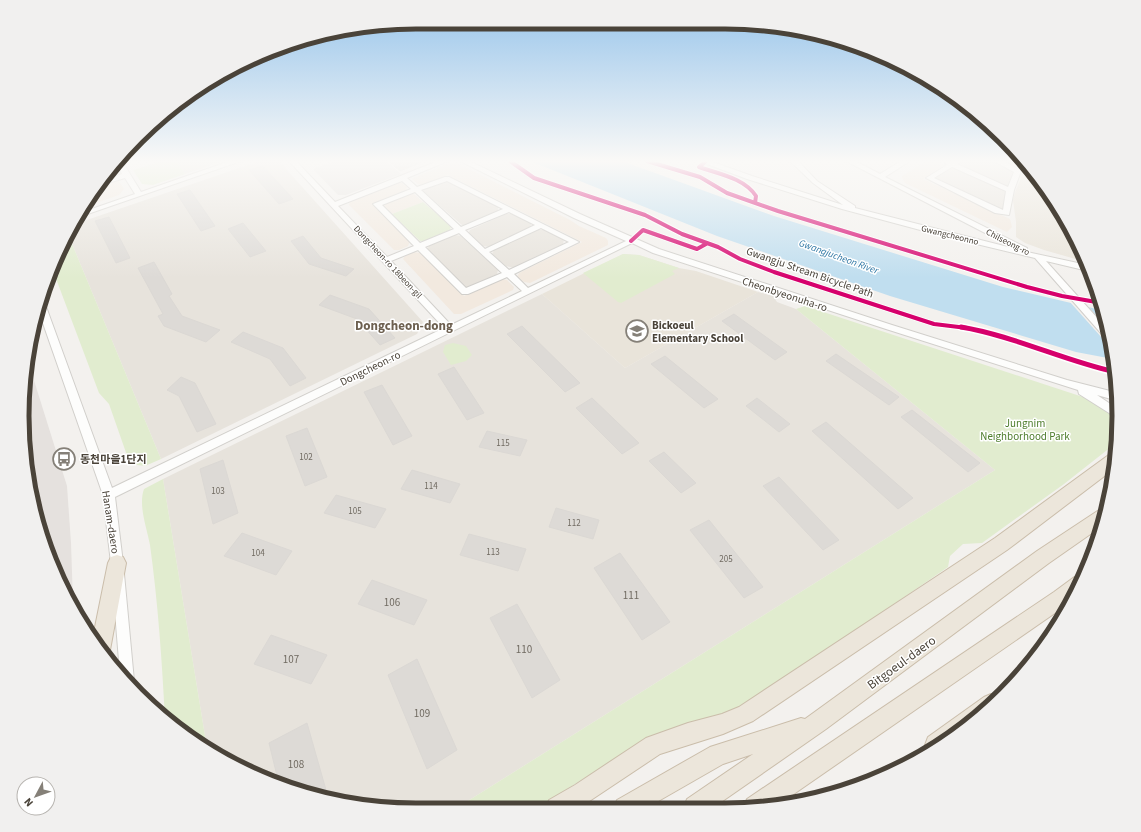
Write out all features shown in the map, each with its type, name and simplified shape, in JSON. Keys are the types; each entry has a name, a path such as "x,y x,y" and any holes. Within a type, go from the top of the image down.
{"highway":[{"path":"566,803 654,746 722,724 746,714 1001,544 1109,464"},
{"name":"Bitgoeul-daero","path":"701,803 819,722 1043,557 1098,520"},
{"path":"102,642 117,563"},
{"path":"764,801 1055,603 1070,591"},
{"path":"634,803 718,756 819,722"}],"street":[{"path":"87,213 125,200"},
{"name":"Dongcheon-ro 18beon-gil","path":"329,200 450,329"},
{"path":"334,205 347,200"},
{"path":"388,200 377,204 465,292 508,274 575,242 491,200"},
{"path":"428,200 528,292"},
{"name":"Cheonbyeonuha-ro","path":"545,200 631,241 797,298 1066,383 1111,395"},
{"name":"Gwangcheonno","path":"817,200 857,212 1039,258"},
{"path":"840,200 857,212"},
{"name":"Chilseong-ro","path":"925,200 1039,258"},
{"path":"977,200 1006,213 1008,200"},
{"path":"386,260 510,209"},
{"path":"484,252 542,225"},
{"name":"Dongcheon-ro","path":"109,495 631,241"},
{"path":"1039,258 1082,267"},
{"path":"1039,258 1102,328"},
{"name":"Hanam-daero","path":"44,311 109,495 117,563 126,672"},
{"path":"1066,383 1105,404 1112,410"}],"shaded area":[{"path":"95,200 105,200 92,204"},
{"path":"146,200 314,200 423,322 417,334 161,459 71,241 81,222"},
{"path":"355,200 382,200 372,204 410,241 408,246 399,250 394,250 349,205 350,202"},
{"path":"396,200 421,200 423,202 392,214 384,206"},
{"path":"433,200 486,200 498,206 498,211 462,225"},
{"path":"498,200 530,200 579,226 606,238 608,241 608,245 530,283 524,282 517,277 519,273 582,242"},
{"path":"940,200 968,200 1010,219 1012,227 1007,232"},
{"path":"979,200 1005,200 1005,206 1002,209"},
{"path":"1013,200 1046,200 1079,260 1044,250 1025,243 1016,237 1016,222"},
{"path":"506,214 513,214 531,224 530,229 490,247 482,246 468,234 470,230"},
{"path":"536,230 544,230 564,239 563,245 515,268 506,266 492,254 494,250"},
{"path":"455,235 461,236 498,270 497,274 470,288 465,287 427,250 429,246"},
{"path":"413,252 421,253 464,296 501,279 507,280 514,287 513,290 461,314 454,314 403,259 405,256"},
{"name":"Bickoeul Elementary School","path":"623,254 639,255 679,268 696,271 758,292 625,368 542,294"},
{"path":"758,292 773,296 777,302 796,309 995,470 465,803 391,802 341,796 316,790 268,774 222,751 206,741 163,479 542,294 625,368"},
{"path":"31,372 67,486 73,594 58,564 42,516 36,491 32,467 29,416"}],"green space":[{"path":"423,202 451,226 450,230 424,241 420,241 392,214"},
{"path":"71,241 161,459 145,466 130,464 109,404 99,393 55,276"},
{"path":"623,254 639,255 679,268 672,271 675,274 621,303 583,273"},
{"name":"Jungnim Neighborhood Park","path":"805,306 1083,397 1105,410 1112,417 1111,447 1064,484 982,543 963,544 950,556 948,567 741,709 649,737 545,803 465,803 995,470 796,309"},
{"path":"453,343 466,346 472,355 466,361 451,365 443,352 445,345"},
{"path":"163,479 206,741 164,710 155,588 150,545 142,510 142,496 144,489"}],"water":[{"name":"Gwangjucheon River","path":"627,200 729,200 774,216 1003,287 1097,309 1108,358 1076,352 890,296 717,236"}],"pier":[{"path":"1069,301 1087,305 1100,319 1105,341"}],"building":[{"path":"181,200 197,200 215,226 201,231"},
{"path":"275,200 291,200 279,204"},
{"path":"109,217 130,258 116,263 95,221"},
{"path":"243,223 266,251 250,257 228,229"},
{"path":"303,236 321,258 354,269 346,276 309,264 291,241"},
{"path":"154,262 172,294 169,296 182,316 220,330 206,342 164,326 158,316 163,314 138,268"},
{"path":"330,295 369,309 395,338 380,345 357,319 319,305"},
{"path":"734,314 787,352 775,360 722,321"},
{"path":"522,326 580,383 565,392 507,334"},
{"path":"243,332 283,348 306,378 290,386 270,359 231,342"},
{"path":"836,354 899,397 889,405 826,361"},
{"path":"665,356 718,399 704,408 651,364"},
{"path":"454,367 484,413 467,420 438,374"},
{"path":"181,377 195,383 216,424 197,432 179,396 167,390"},
{"path":"382,385 412,436 393,445 364,392"},
{"path":"592,398 639,443 622,454 576,408"},
{"path":"757,398 790,424 779,432 746,406"},
{"path":"912,410 980,463 968,472 901,417"},
{"path":"826,422 913,498 898,509 812,431"},
{"path":"307,428 327,477 305,486 286,436"},
{"path":"487,431 527,440 520,456 479,447"},
{"path":"664,452 696,483 681,493 649,461"},
{"path":"223,460 238,513 213,524 200,469"},
{"path":"412,470 460,484 450,503 401,489"},
{"path":"779,477 839,540 823,550 763,486"},
{"path":"336,495 386,509 375,528 324,513"},
{"path":"556,508 599,520 593,539 549,527"},
{"path":"709,520 763,587 744,598 690,530"},
{"path":"242,533 292,551 276,575 224,556"},
{"path":"469,534 526,549 518,571 460,555"},
{"path":"620,553 670,622 642,640 594,568"},
{"path":"372,580 427,600 414,625 358,604"},
{"path":"517,604 560,680 532,698 490,618"},
{"path":"271,635 327,655 311,684 254,664"},
{"path":"417,659 457,750 427,769 388,675"},
{"path":"307,723 327,793 277,777 269,743"}],"cycle path":[{"name":"Gwangju Stream Bicycle Path","path":"599,200 645,215 682,234 718,247 740,259 774,272 934,324 998,335 1020,341 1087,365 1109,371"},
{"path":"746,200 778,211 1027,287 1062,296 1094,302"},
{"path":"631,241 643,230 697,249 706,244"}],"place":[{"name":"Bickoeul Elementary School","path":"637,331"},
{"name":"동천마을1단지","path":"64,459"}],"district":[{"name":"Dongcheon-dong","path":"404,325"}]}
